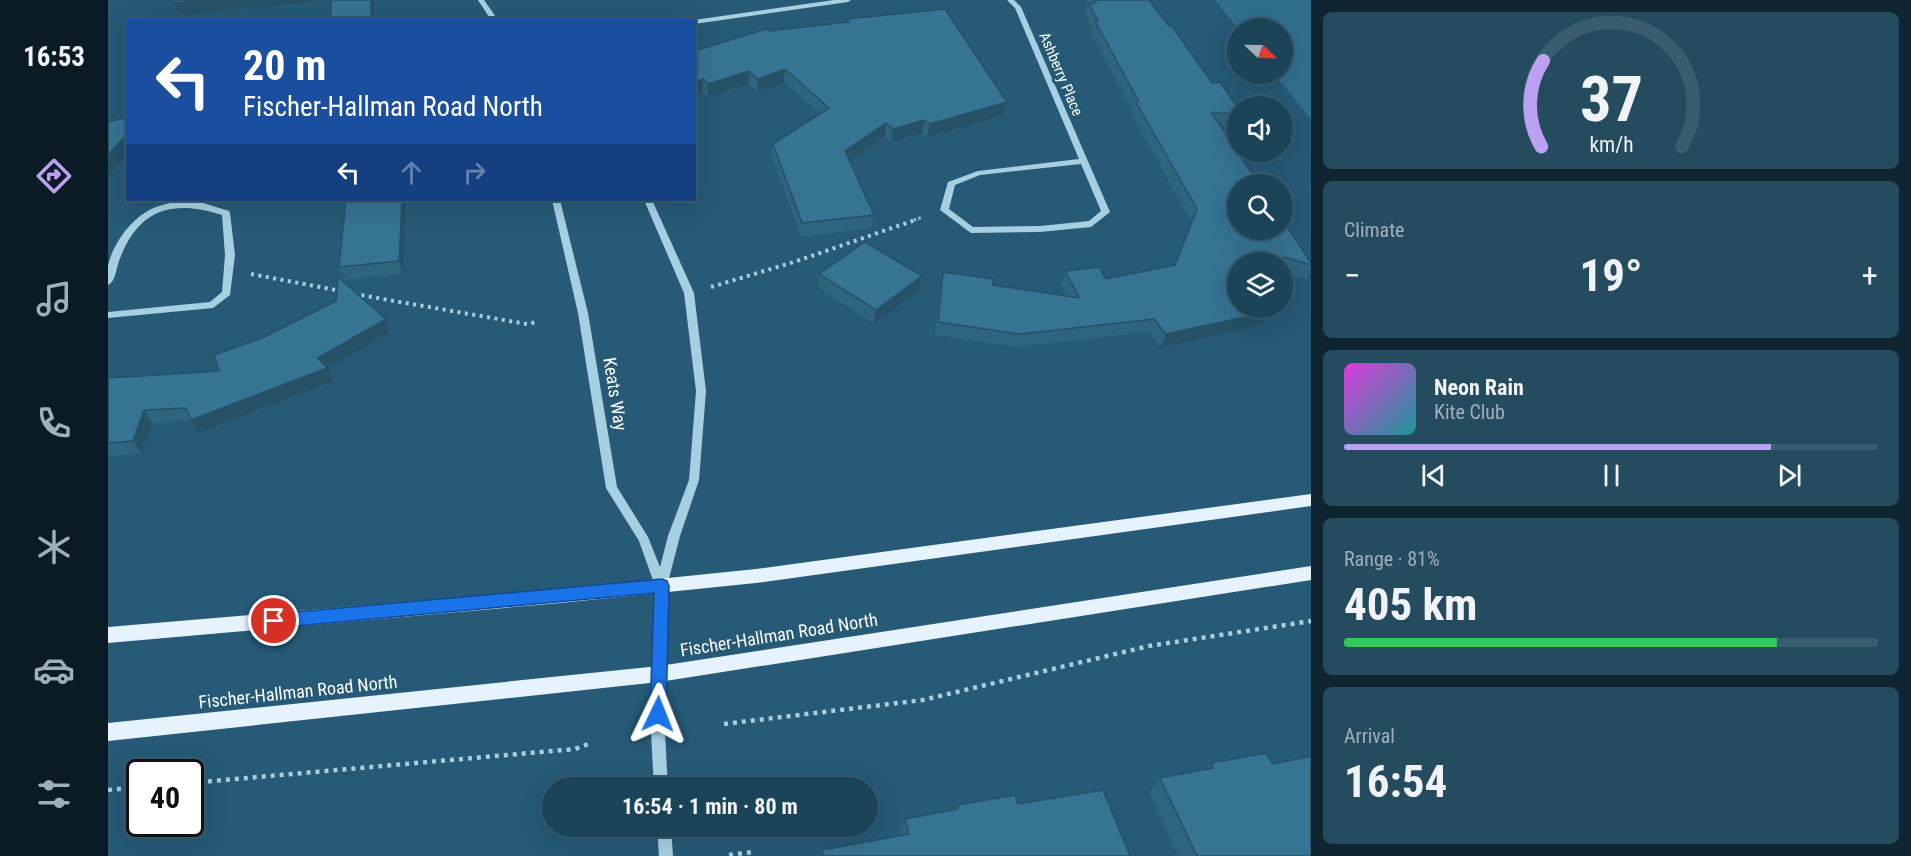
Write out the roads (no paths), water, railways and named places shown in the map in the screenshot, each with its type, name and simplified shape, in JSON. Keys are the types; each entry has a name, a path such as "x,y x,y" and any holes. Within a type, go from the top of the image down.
{"main road":[{"path":"108,635 756,576 1311,500"},
{"name":"Fischer-Hallman Road North","path":"108,732 659,674 1311,573"}],"street":[{"path":"481,0 494,18"},
{"path":"696,22 848,0"},
{"name":"Ashberry Place","path":"1010,0 1018,7 1106,212 1091,224 1040,229 971,230 944,210 951,184 978,173 1084,161"},
{"name":"Keats Way","path":"556,201 583,313 612,488 644,540 662,586"},
{"name":"Keats Way","path":"648,201 689,293 701,391 694,480 674,536 662,586 658,733 660,777"},
{"path":"108,282 112,264 129,232 147,212 179,204 208,206 226,213 227,292 213,305 108,315"},
{"path":"665,837 666,856"}]}
